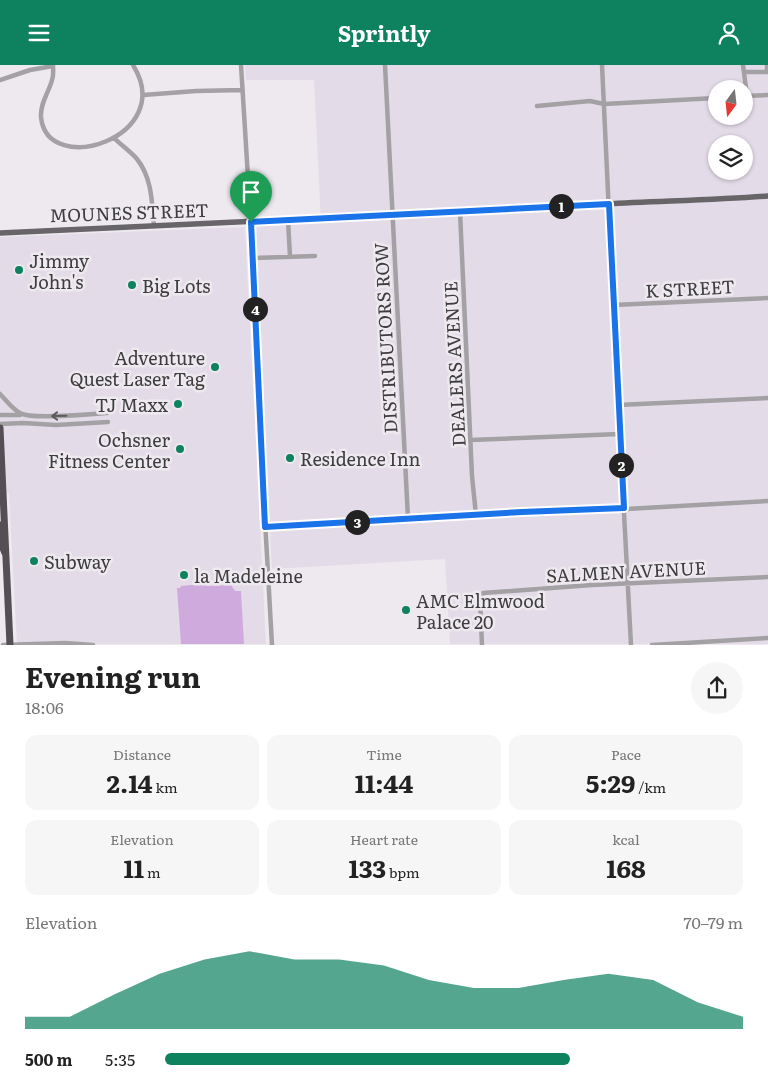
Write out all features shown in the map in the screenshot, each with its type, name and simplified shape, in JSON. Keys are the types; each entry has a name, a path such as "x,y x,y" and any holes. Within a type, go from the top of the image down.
{"highway":[{"path":"0,426 10,644"},
{"path":"0,525 1,544 7,555"}],"main road":[{"name":"MOUNES STREET","path":"0,233 683,202 768,196"}],"street":[{"path":"0,80 30,69 53,65 53,79 45,97 42,117 47,132 60,144 79,148 91,147 114,138 136,120 143,95 137,71 133,65"},
{"path":"241,65 253,258 272,645"},
{"name":"DISTRIBUTORS ROW","path":"386,65 408,519"},
{"path":"602,65 630,645"},
{"path":"743,65 744,80"},
{"path":"744,72 767,71 767,65"},
{"path":"143,95 242,90"},
{"path":"753,96 768,95"},
{"path":"537,106 590,101 604,104 708,98"},
{"path":"114,138 136,158 145,171 151,190 154,226"},
{"name":"DEALERS AVENUE","path":"460,212 476,515"},
{"path":"288,220 290,256"},
{"path":"253,258 315,256"},
{"name":"K STREET","path":"613,305 768,298"},
{"path":"0,394 22,415"},
{"path":"618,405 768,398"},
{"path":"0,415 57,416 107,413"},
{"path":"0,426 23,423 56,425 108,422"},
{"path":"471,440 619,434"},
{"path":"265,527 768,501"},
{"name":"SALMEN AVENUE","path":"482,645 480,600 481,596 485,593 768,577"},
{"path":"652,645 768,638"},
{"path":"3,645 65,643 88,643 93,645"}],"shaded area":[{"path":"245,65 768,65 768,644 450,644 445,559 272,569 254,226 321,223 314,80 246,80"},
{"path":"245,227 266,644 17,644 9,493 0,493 0,237"},
{"path":"201,584 208,586 231,585 235,591 241,591 244,644 181,644 177,588"}],"place":[{"name":"Jimmy John's","path":"19,270"},
{"name":"Big Lots","path":"132,285"},
{"name":"Adventure Quest Laser Tag","path":"215,367"},
{"name":"TJ Maxx","path":"178,404"},
{"name":"Ochsner Fitness Center","path":"180,449"},
{"name":"Residence Inn","path":"290,458"},
{"name":"Subway","path":"34,561"},
{"name":"la Madeleine","path":"184,575"},
{"name":"AMC Elmwood Palace 20","path":"406,610"}],"route":[{"path":"609,204 624,508 265,527 251,222 609,204"}]}
